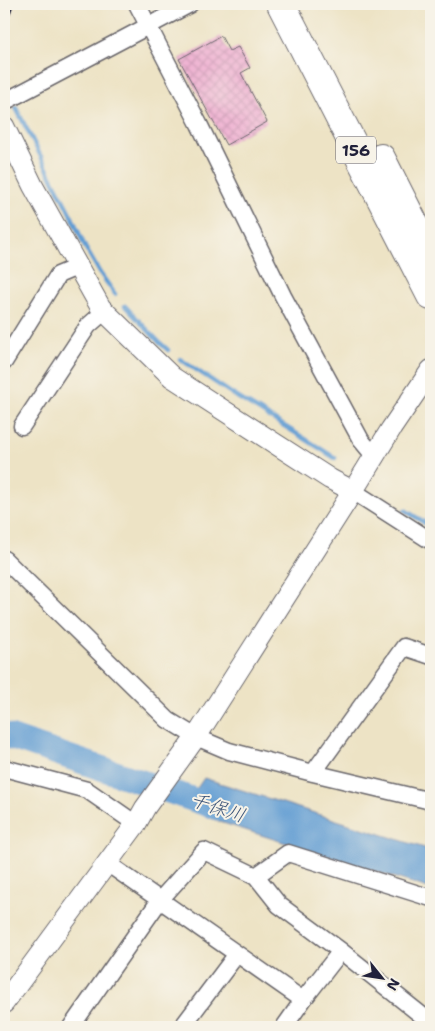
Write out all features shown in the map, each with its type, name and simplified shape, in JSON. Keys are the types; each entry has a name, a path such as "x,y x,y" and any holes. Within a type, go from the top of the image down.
{"highway":[{"name":"156","path":"281,4 431,296"},
{"name":"156","path":"300,4 408,210 431,258"}],"street":[{"path":"137,4 199,124 283,296 361,440 375,457"},
{"path":"4,102 189,4"},
{"path":"4,126 33,186 100,308 104,312 172,377 330,479 353,491 431,541"},
{"path":"4,362 10,339 58,275 77,267"},
{"path":"22,426 88,326 104,312"},
{"path":"7,991 107,863 196,737 391,429 431,370"},
{"path":"4,559 168,720 196,737 229,751 431,801"},
{"path":"313,773 404,647 431,656"},
{"path":"4,768 87,790 141,816"},
{"path":"71,1027 160,900 204,850 256,876 279,905 430,1022 427,1027"},
{"path":"256,876 288,853 431,898"},
{"path":"107,863 303,1000"},
{"path":"284,1027 341,952"},
{"path":"182,1027 237,954"}],"water":[{"path":"204,778 431,850 431,889 223,823 184,807"}],"building":[{"path":"221,36 229,51 238,47 250,68 241,73 267,122 226,145 179,59"}],"waterway":[{"path":"4,85 6,89"},
{"path":"16,108 72,217 85,247 115,294"},
{"path":"125,306 168,350"},
{"path":"180,359 335,458"},
{"path":"405,510 431,527"},
{"name":"千保川","path":"4,735 221,809"}],"railway":[{"path":"4,25 11,4"}]}
